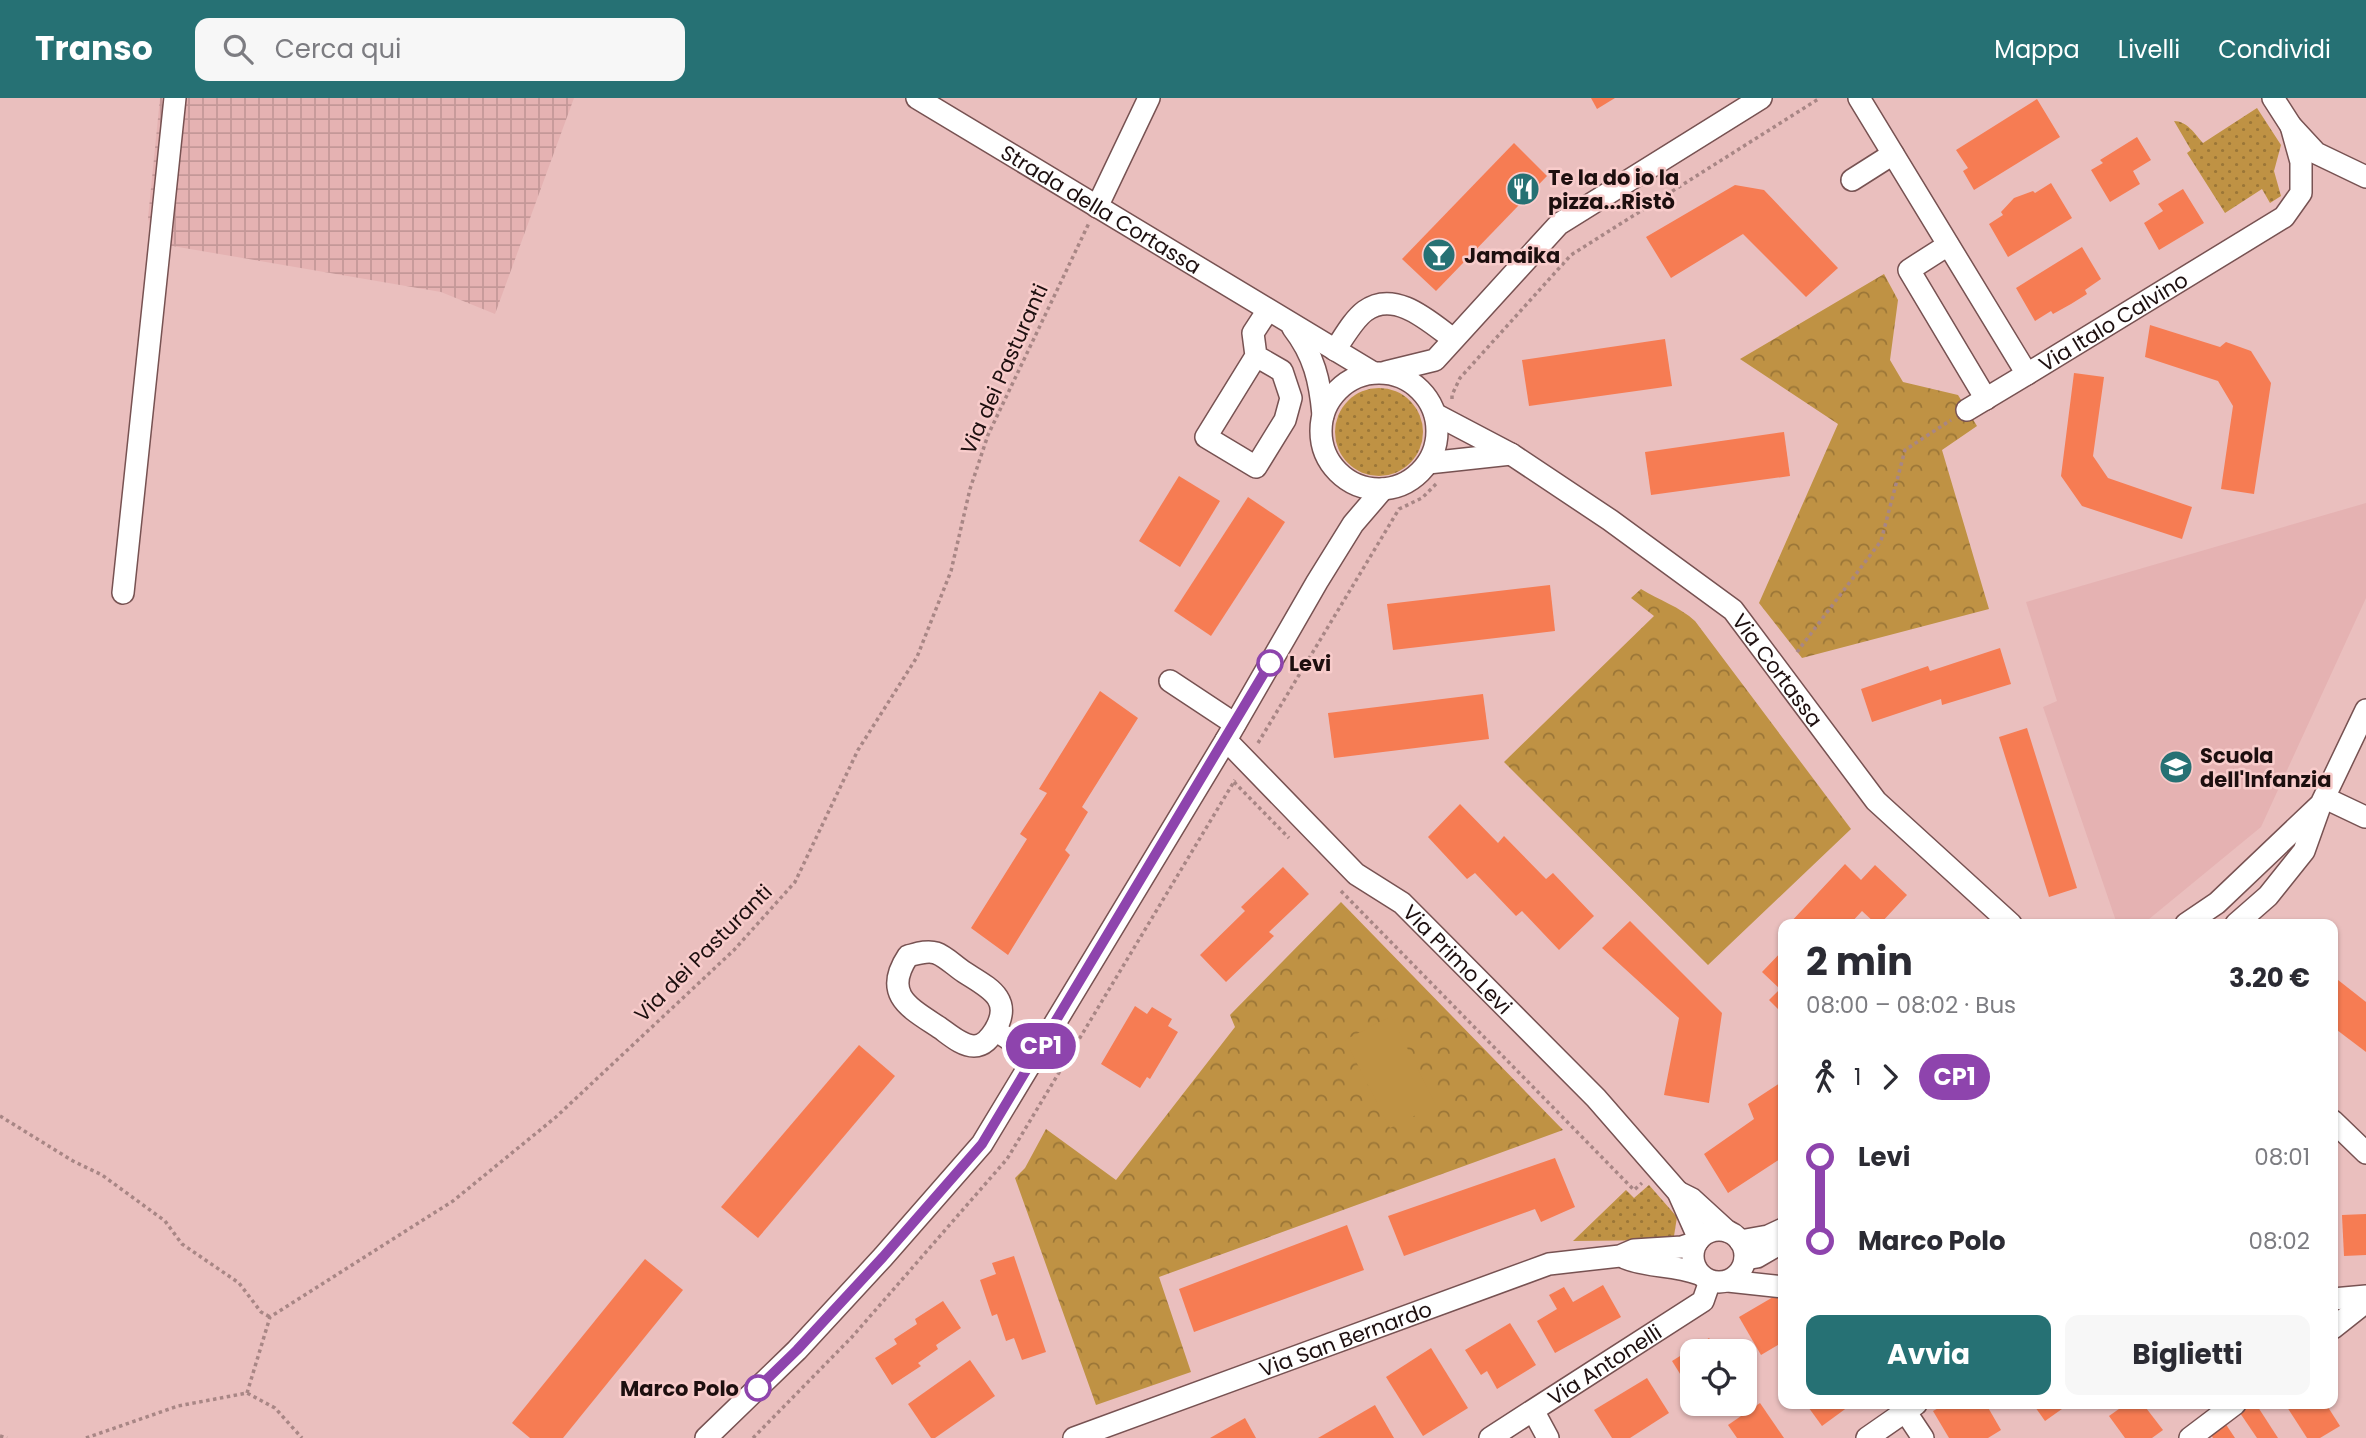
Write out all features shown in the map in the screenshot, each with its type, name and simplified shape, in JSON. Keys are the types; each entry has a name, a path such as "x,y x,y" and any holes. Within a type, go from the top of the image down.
{"street":[{"path":"123,593 176,98"},
{"name":"Strada della Cortassa","path":"917,98 1335,350 1379,372"},
{"path":"1097,207 1149,98"},
{"name":"Via Italo Calvino","path":"1859,98 2027,374 2284,217 2301,194 2301,162 2291,126"},
{"path":"2273,98 2291,126 2316,153 2366,177"},
{"path":"1323,415 1329,399 1341,386 1355,377 1435,360 1559,224 1756,99"},
{"path":"1852,180 1893,154"},
{"path":"1948,245 1909,270 1986,399"},
{"path":"1335,350 1364,311 1379,304 1400,306 1419,314 1453,339"},
{"path":"1256,356 1282,371 1292,398 1285,420 1256,467 1206,437 1256,356 1253,333 1268,310"},
{"path":"1287,321 1305,344 1315,366 1320,386 1323,415 1321,435 1325,454 1336,471 1352,483 1371,489 1403,484 1417,476 1428,463 1435,448 1438,431 1433,408 1435,360"},
{"path":"1379,372 1412,382 1433,408"},
{"path":"1967,410 2027,374"},
{"name":"Via Cortassa","path":"1433,408 1455,424 1511,454 1610,520 1733,610 1876,801 2006,919"},
{"path":"1428,463 1511,454"},
{"path":"1352,483 1353,524"},
{"path":"706,1438 806,1340 982,1144 1353,524 1383,489"},
{"name":"Via Primo Levi","path":"1170,681 1230,732 1356,874 1402,903 1596,1098 1678,1192 1698,1240"},
{"path":"2242,919 2268,896 2304,851 2323,801 2366,710"},
{"path":"2323,801 2365,817"},
{"path":"2193,919 2217,903 2323,801"},
{"path":"924,952 936,953 995,992 1001,1004 1002,1017 995,1030 988,1041 975,1046 960,1042 907,1006 897,989 898,971 908,956 924,952"},
{"path":"995,1030 1035,1056"},
{"path":"2338,1126 2366,1153"},
{"name":"Via Primo Levi","path":"1678,1192 1692,1199 1739,1249"},
{"path":"1739,1249 1735,1277 1712,1278 1693,1263 1692,1254 1698,1240 1714,1230 1778,1273"},
{"path":"1739,1249 1778,1231"},
{"name":"Via San Bernardo","path":"1074,1438 1549,1264 1620,1256 1634,1250 1682,1247 1698,1240"},
{"path":"1739,1249 1757,1257 1778,1245"},
{"name":"Via San Bernardo","path":"1620,1256 1637,1263 1681,1266 1712,1278 1778,1286"},
{"name":"Via Antonelli","path":"1490,1438 1703,1301 1712,1278"},
{"path":"2338,1299 2366,1296"},
{"path":"2338,1324 2366,1302"},
{"path":"1867,1438 1908,1409"},
{"path":"1912,1409 1923,1438"},
{"path":"2190,1438 2228,1409"},
{"path":"1534,1412 1548,1438"}],"path":[{"path":"1455,424 1452,395 1460,378 1571,255 1820,98"},
{"name":"Via dei Pasturanti","path":"270,1317 453,1201 556,1117 734,950 795,882 858,750 917,657 951,571 970,489 988,435 1097,207"},
{"path":"1797,652 1881,541 1905,450 1967,410"},
{"path":"1234,782 1293,842"},
{"path":"1332,882 1634,1190 1658,1169"},
{"path":"0,1116 73,1161 102,1175 165,1221 182,1244 239,1283 261,1312 270,1317 247,1393"},
{"path":"86,1438 178,1406 247,1393 275,1408 302,1438"},
{"path":"0,1436 7,1438"}],"shaded area":[{"path":"160,98 574,98 495,314 441,292 155,243 148,218"},
{"name":"Scuola dell'Infanzia","path":"2366,503 2366,598 2261,827 2149,919 2115,919 2043,707 2057,701 2026,602"}],"green space":[{"path":"2257,108 2281,145 2274,171 2281,196 2270,203 2262,189 2225,213 2187,153 2191,150 2174,121 2187,126 2203,143"},
{"path":"1884,274 1898,300 1890,360 1903,382 1958,395 1977,426 1942,450 1989,609 1802,658 1759,603 1838,424 1740,359"},
{"path":"1379,388 1396,392 1410,401 1419,415 1423,432 1419,449 1410,463 1396,472 1379,476 1362,472 1348,463 1339,449 1335,432 1339,415 1348,401 1362,392"},
{"path":"1641,589 1695,621 1851,829 1708,965 1504,762 1654,616 1631,598"},
{"path":"1341,902 1563,1130 1159,1277 1191,1372 1096,1405 1015,1178 1025,1168 1046,1129 1116,1180 1235,1027 1230,1015"},
{"path":"1391,1016 1436,1105 1390,1128 1345,1040"},
{"path":"1649,1185 1677,1217 1674,1236 1669,1240 1573,1241 1626,1190 1634,1198"}],"building":[{"path":"1591,98 1615,98 1597,109"},
{"path":"2037,99 2060,137 1974,190 1963,171 1968,168 1956,150"},
{"path":"2137,137 2151,160 2133,171 2140,184 2110,202 2091,170 2103,163 2100,160"},
{"path":"1514,143 1547,176 1436,291 1402,259"},
{"path":"2051,183 2072,218 2008,257 1989,224 2003,215 2001,212 2014,198 2033,191 2035,193"},
{"path":"1735,185 1764,190 1838,268 1806,297 1743,234 1671,278 1646,237"},
{"path":"2183,189 2204,223 2159,250 2144,223 2163,211 2158,204"},
{"path":"2082,247 2101,279 2085,290 2087,294 2035,321 2016,288"},
{"path":"2150,325 2220,347 2226,342 2251,351 2271,383 2254,494 2221,489 2233,406 2218,381 2145,357"},
{"path":"1665,339 1672,386 1529,406 1522,360"},
{"path":"2074,373 2104,377 2093,456 2108,478 2192,507 2182,539 2082,506 2061,476"},
{"path":"1784,432 1790,476 1651,495 1645,452"},
{"path":"1179,476 1220,501 1180,567 1139,541"},
{"path":"1248,497 1285,522 1211,636 1174,611"},
{"path":"1550,585 1555,631 1393,650 1387,604"},
{"path":"2000,648 2011,684 1942,705 1941,699 1872,722 1861,689 1928,666 1930,671"},
{"path":"1100,691 1138,718 1082,807 1088,812 1065,850 1070,855 1008,955 971,928 1027,839 1020,834 1047,793 1039,789"},
{"path":"1483,694 1489,739 1334,758 1328,713"},
{"path":"2027,728 2077,888 2049,897 1999,737"},
{"path":"1460,804 1498,843 1504,836 1546,879 1553,873 1594,916 1559,950 1522,911 1516,916 1475,873 1467,879 1428,837"},
{"path":"1845,864 1861,880 1875,865 1907,895 1885,919 1871,919 1862,911 1855,919 1794,919"},
{"path":"1283,867 1309,894 1269,932 1274,936 1226,982 1200,955 1245,911 1241,907"},
{"path":"1630,921 1722,1013 1709,1103 1664,1095 1679,1018 1602,948"},
{"path":"1778,955 1778,987 1762,972"},
{"path":"2338,980 2366,1002 2366,1052 2338,1031"},
{"path":"1778,991 1778,1009 1769,1000"},
{"path":"1135,1006 1147,1014 1152,1007 1172,1019 1168,1026 1178,1032 1150,1079 1147,1077 1140,1088 1101,1064"},
{"path":"859,1045 895,1076 758,1238 721,1207"},
{"path":"1778,1084 1778,1160 1728,1193 1704,1154 1754,1119 1748,1104"},
{"path":"1555,1158 1575,1207 1541,1222 1535,1209 1404,1256 1388,1216"},
{"path":"2366,1214 2366,1255 2344,1256 2342,1215"},
{"path":"1347,1225 1364,1270 1194,1332 1179,1289"},
{"path":"1014,1256 1046,1352 1022,1360 1014,1338 1006,1341 997,1314 992,1316 980,1280 996,1274 992,1263"},
{"path":"645,1259 683,1290 563,1438 530,1438 512,1423"},
{"path":"1603,1285 1621,1317 1555,1353 1537,1321 1557,1309 1549,1295 1564,1287 1573,1302"},
{"path":"1778,1294 1778,1345 1761,1355 1757,1348 1757,1339 1752,1339 1739,1317"},
{"path":"943,1301 961,1328 936,1345 938,1349 918,1363 921,1366 892,1385 875,1358 897,1344 894,1339 917,1324 915,1319"},
{"path":"1510,1323 1536,1365 1497,1389 1487,1371 1481,1375 1465,1350"},
{"path":"1431,1348 1468,1408 1423,1436 1386,1377"},
{"path":"1680,1356 1680,1374 1672,1361"},
{"path":"970,1360 995,1396 935,1438 931,1438 908,1404"},
{"path":"1647,1378 1669,1413 1630,1438 1612,1438 1594,1410"},
{"path":"1760,1403 1784,1438 1737,1438 1728,1425 1741,1416 1757,1416 1757,1405"},
{"path":"1375,1405 1394,1438 1318,1438"},
{"path":"1810,1409 1845,1409 1822,1426"},
{"path":"1989,1409 2001,1430 1988,1438 1949,1438 1933,1411"},
{"path":"2037,1409 2062,1409 2045,1421"},
{"path":"2119,1409 2147,1409 2163,1430 2152,1438 2125,1438 2109,1416"},
{"path":"2259,1409 2278,1438 2257,1438 2238,1410"},
{"path":"2288,1409 2329,1409 2340,1426 2320,1438 2307,1438"},
{"path":"1245,1418 1256,1438 1210,1438"},
{"path":"2223,1420 2235,1438 2213,1438 2209,1432"}],"bus line":[{"name":"CP1","path":"758,1388 883,1257 982,1144 1270,663"}],"place":[{"name":"Te la do io la pizza...Ristò","path":"1523,189"},
{"name":"Jamaika","path":"1439,255"},
{"name":"Levi","path":"1270,663"},
{"name":"Scuola dell'Infanzia","path":"2176,767"},
{"name":"Marco Polo","path":"758,1388"}]}
